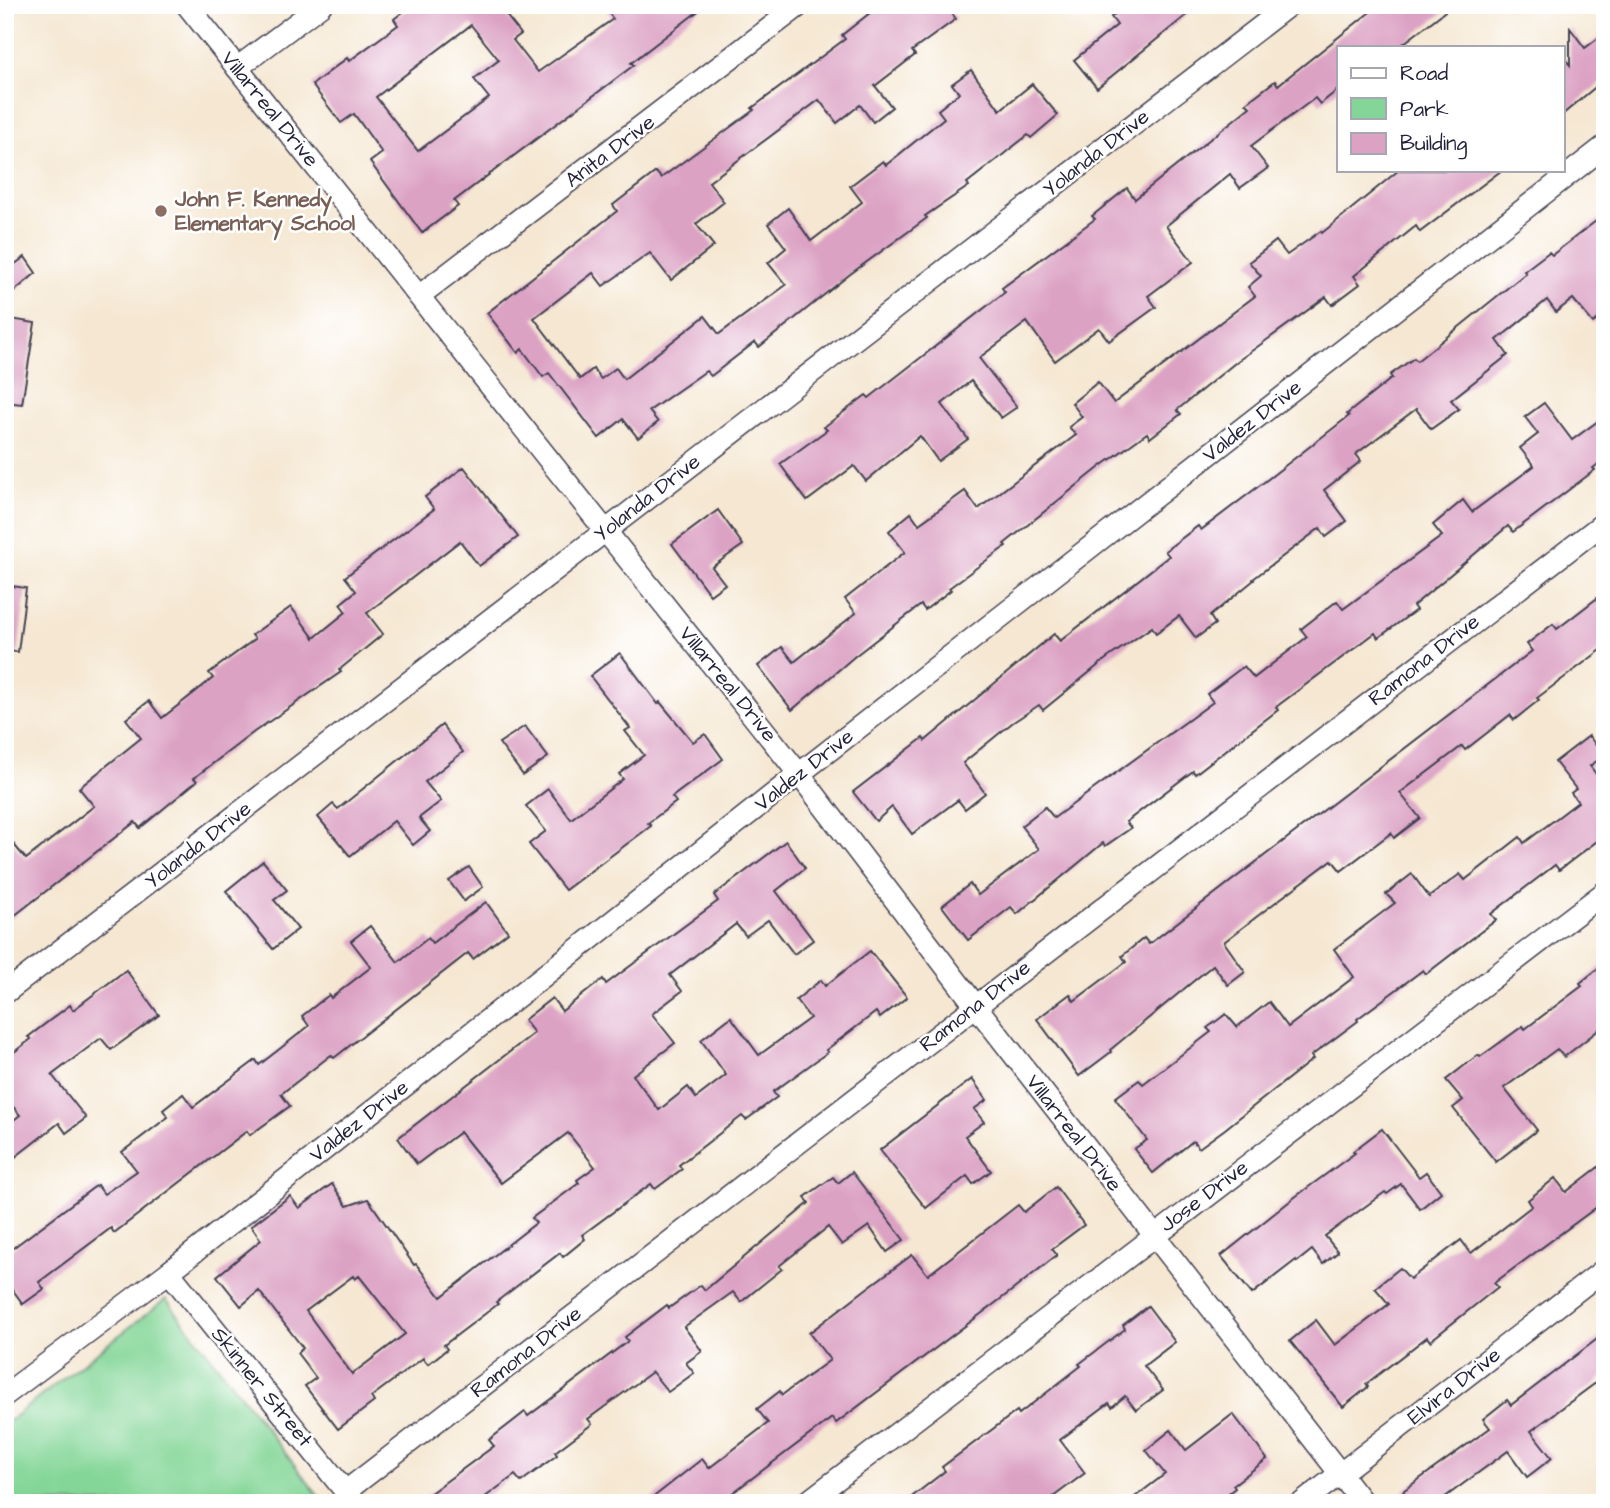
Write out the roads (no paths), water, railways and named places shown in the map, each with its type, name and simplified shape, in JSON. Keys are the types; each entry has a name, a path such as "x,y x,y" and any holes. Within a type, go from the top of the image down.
{"street":[{"name":"Villarreal Drive","path":"187,5 799,774 975,1005 1363,1503"},
{"path":"237,68 321,5"},
{"name":"Anita Drive","path":"419,296 800,5"},
{"name":"Yolanda Drive","path":"5,993 1289,5"},
{"name":"Valdez Drive","path":"5,1395 169,1272 799,774 1605,146"},
{"name":"Ramona Drive","path":"350,1497 975,1005 1605,522"},
{"name":"Jose Drive","path":"806,1503 1605,892"},
{"name":"Elvira Drive","path":"1302,1503 1605,1269"},
{"name":"Skinner Street","path":"169,1272 350,1497"}],"place":[{"name":"John F. Kennedy Elementary School","path":"161,211"}]}
